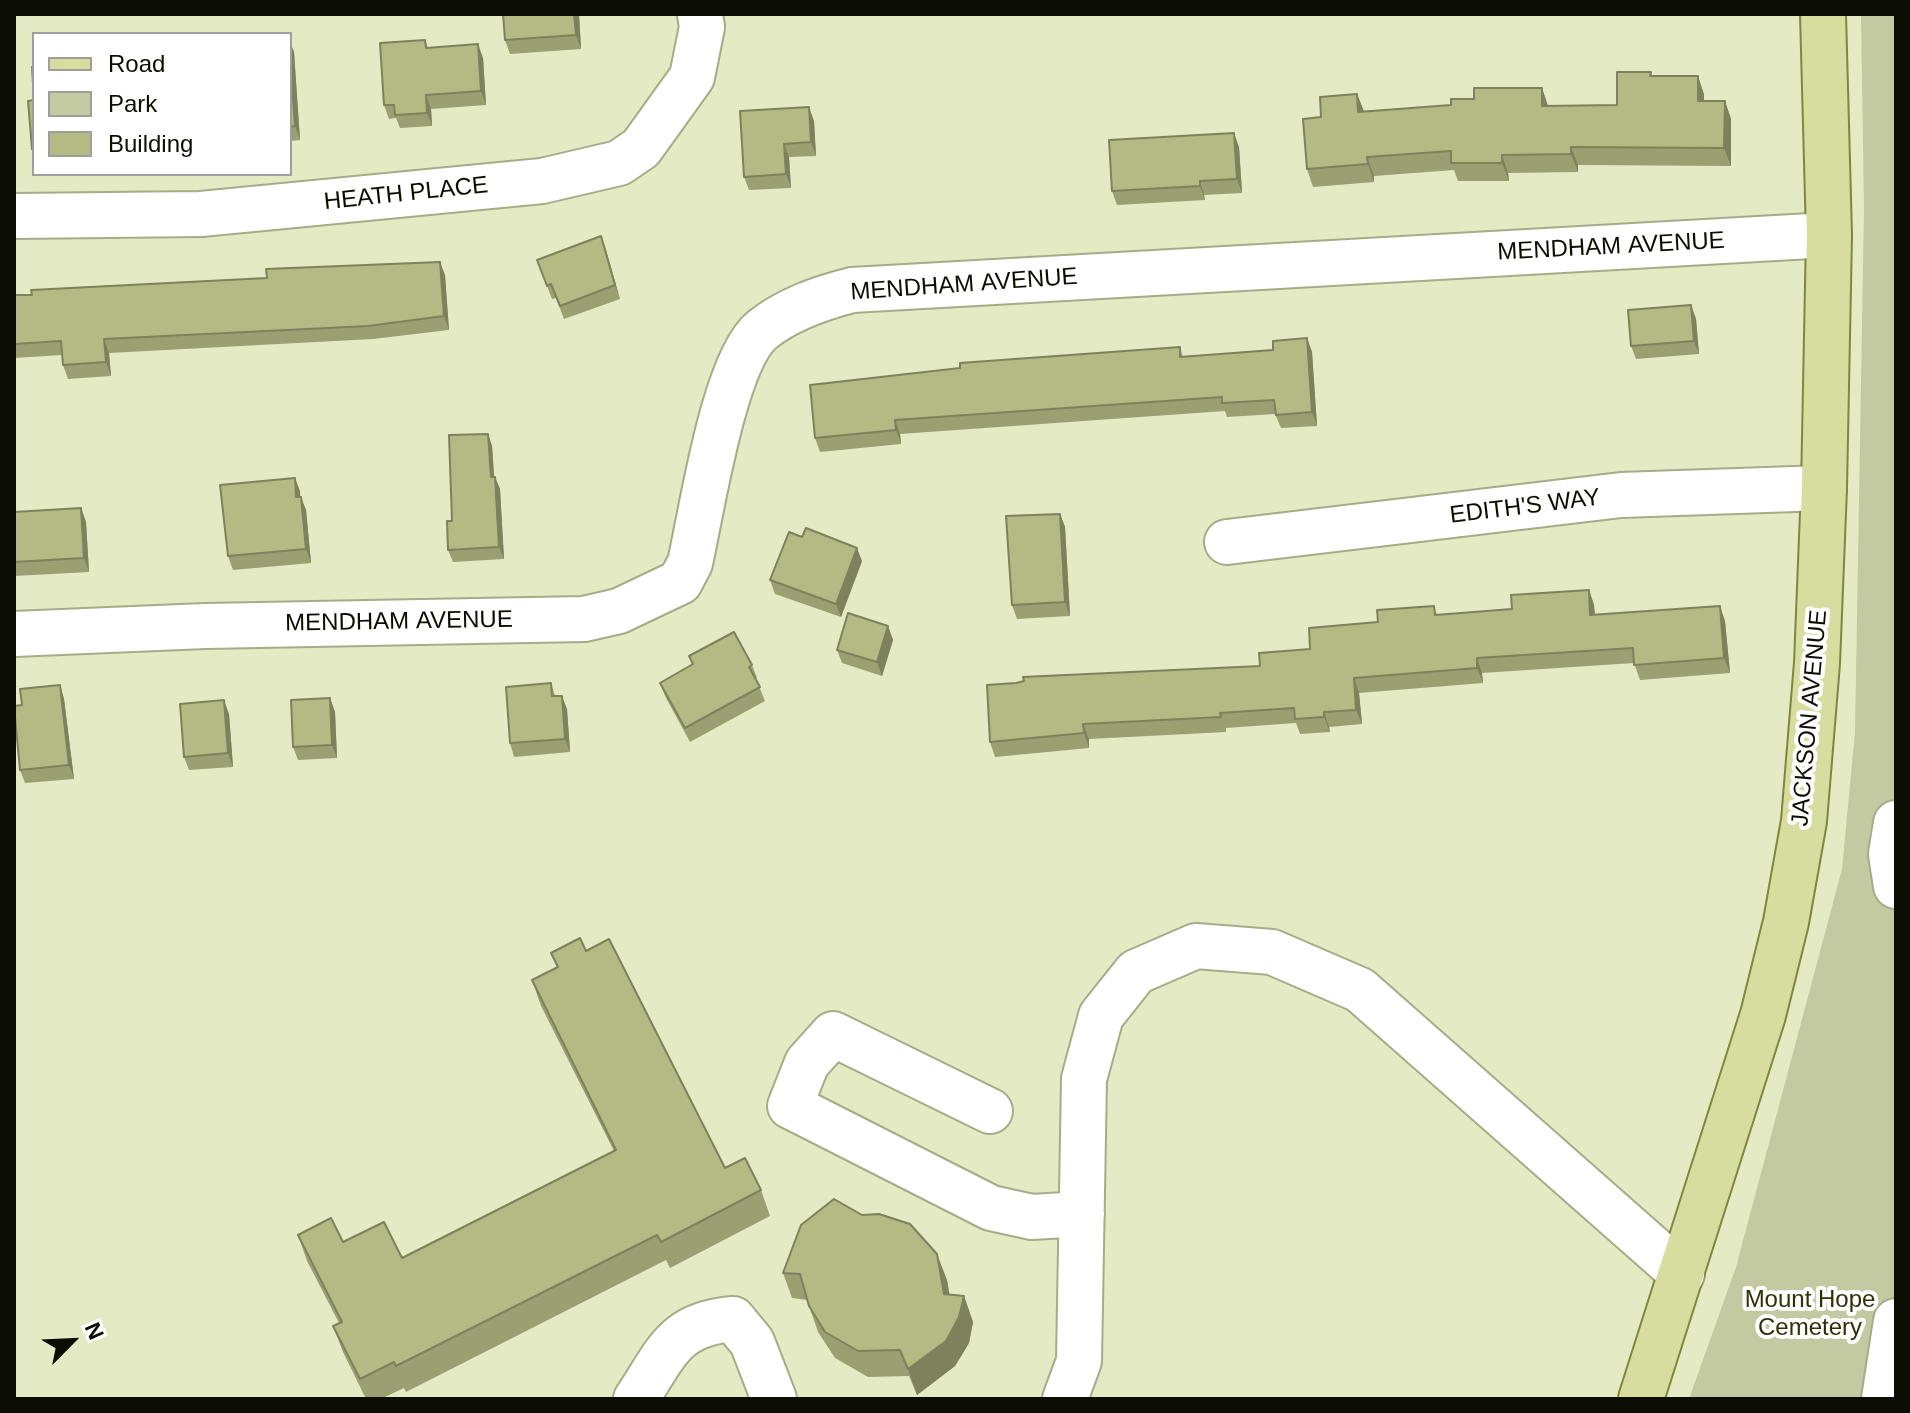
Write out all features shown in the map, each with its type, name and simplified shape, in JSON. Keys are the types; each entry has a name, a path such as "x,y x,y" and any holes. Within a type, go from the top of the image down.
{"main road":[{"name":"JACKSON AVENUE","path":"1641,1399 1763,1015 1786,922 1808,773 1817,663 1824,488 1829,235 1823,14"}],"street":[{"name":"HEATH PLACE","path":"14,216 201,214 542,181 619,163 641,148 692,77 702,27 700,14"},
{"name":"MENDHAM AVENUE","path":"14,634 205,626 584,619 619,611 680,582 690,563 734,374 761,331 815,299 852,290 1829,235"},
{"name":"EDITH'S WAY","path":"1227,542 1621,495 1824,488"},
{"path":"1065,1399 1079,1361 1084,1079 1101,1016 1136,972 1196,946 1272,952 1360,990 1682,1274"},
{"path":"990,1111 833,1034 807,1063 790,1106 991,1208 1032,1217 1082,1214"},
{"path":"636,1399 679,1336 706,1322 733,1319 752,1342 774,1399"},
{"path":"1884,1399 1896,1321"}],"green space":[{"name":"Mount Hope Cemetery","path":"1861,14 1896,14 1896,1399 1689,1399 1736,1267 1842,869 1855,732 1864,210"}],"building":[{"path":"503,14 574,14 576,35 505,40"},
{"path":"425,40 426,48 478,44 481,91 426,95 427,113 395,115 394,105 384,105 380,43"},
{"path":"1617,72 1698,76 1698,101 1725,101 1724,148 1571,147 1571,154 1502,155 1502,163 1451,163 1451,151 1367,157 1368,164 1307,169 1303,119 1321,117 1320,97 1357,94 1358,112 1451,105 1451,99 1474,99 1474,88 1542,88 1542,106 1617,105"},
{"path":"292,86 295,126 292,127"},
{"path":"32,100 32,149 28,101"},
{"path":"809,107 811,142 784,144 786,174 744,177 740,111"},
{"path":"1234,133 1237,179 1200,181 1200,186 1112,191 1109,140"},
{"path":"601,236 615,285 560,306 551,284 547,286 537,260"},
{"path":"440,262 444,316 368,326 104,339 106,362 63,365 61,341 14,344 14,295 32,295 31,290 267,278 266,269"},
{"path":"1691,305 1694,341 1631,346 1628,310"},
{"path":"1307,338 1312,412 1276,415 1274,400 1222,403 1222,397 895,420 896,430 815,438 810,385 960,368 960,363 1180,347 1180,357 1273,350 1273,341"},
{"path":"488,434 491,477 495,477 499,547 448,550 447,521 452,521 449,435"},
{"path":"295,478 296,497 301,497 306,549 228,556 220,485"},
{"path":"81,508 84,558 14,562 14,512"},
{"path":"1060,514 1065,602 1012,605 1006,516"},
{"path":"806,528 857,548 836,604 770,580 789,532 802,537"},
{"path":"1589,590 1590,615 1720,606 1724,658 1634,665 1633,648 1477,658 1477,668 1354,678 1356,710 1324,712 1324,717 1295,719 1294,708 1220,713 1221,717 1083,724 1084,733 990,742 987,685 1016,683 1024,681 1023,677 1260,666 1259,653 1310,649 1309,628 1378,622 1377,610 1434,606 1435,615 1512,609 1511,595"},
{"path":"848,613 888,626 877,662 837,650"},
{"path":"734,632 760,687 685,728 660,683 693,664 689,656"},
{"path":"551,683 552,696 562,696 565,739 510,743 506,687"},
{"path":"60,685 69,765 20,770 14,706 22,705 20,689"},
{"path":"330,698 332,745 293,747 291,700"},
{"path":"224,700 228,753 184,757 180,704"},
{"path":"580,938 586,951 609,939 725,1168 745,1158 761,1190 661,1242 657,1235 396,1366 394,1362 360,1379 333,1326 342,1322 298,1235 331,1218 343,1242 384,1222 402,1258 616,1150 532,980 558,967 551,953"},
{"path":"834,1199 862,1215 879,1214 910,1224 937,1254 944,1294 964,1296 959,1317 946,1341 908,1369 900,1350 858,1351 825,1332 809,1306 800,1274 783,1273 801,1225"}]}
